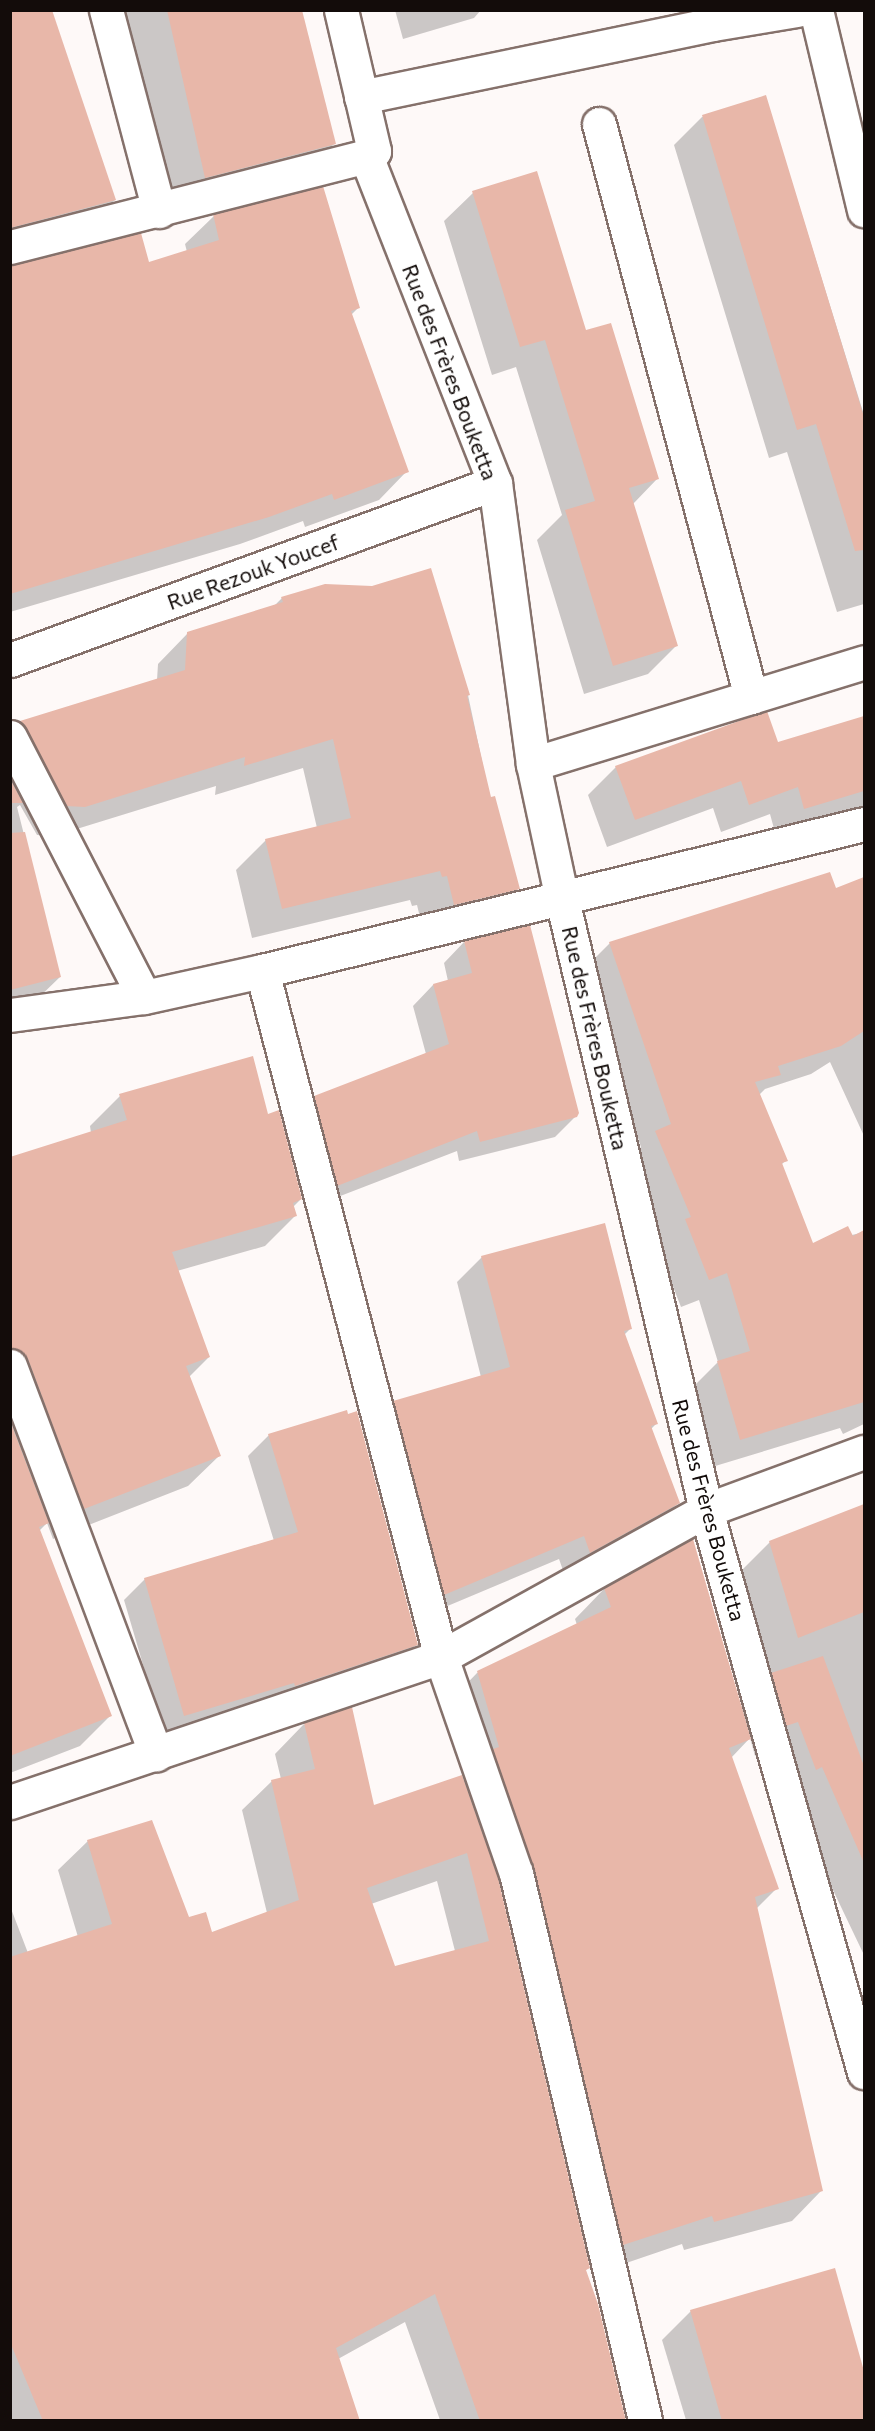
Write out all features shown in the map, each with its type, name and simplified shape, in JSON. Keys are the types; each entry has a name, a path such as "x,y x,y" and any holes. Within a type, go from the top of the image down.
{"street":[{"path":"106,10 159,211"},
{"name":"Rue des Frères Bouketta","path":"341,10 374,151 366,156 495,483 533,764 562,898 706,1510 864,2072"},
{"path":"361,97 713,24 797,10"},
{"path":"816,10 864,210"},
{"path":"599,124 751,697"},
{"path":"10,247 159,211 366,156"},
{"name":"Rue Rezouk Youcef","path":"10,660 495,483"},
{"path":"533,764 864,662"},
{"path":"10,737 144,998"},
{"path":"10,1015 144,998 864,824"},
{"path":"262,971 441,1657 516,1873 645,2421"},
{"path":"10,1366 156,1755"},
{"path":"10,1802 156,1755 441,1657 706,1510 864,1452"}],"building":[{"path":"10,10 52,10 116,200 10,228"},
{"path":"167,10 302,10 336,144 205,178"},
{"path":"766,95 864,417 864,550 855,551 816,424 797,430 702,115"},
{"path":"537,171 586,330 611,323 659,479 629,488 678,646 613,666 565,510 595,501 545,340 520,347 472,191"},
{"path":"323,186 360,308 351,311 409,472 334,500 332,494 269,517 10,594 10,265 141,233 149,262 219,240 213,214"},
{"path":"431,568 470,695 467,696 491,797 495,796 520,889 454,905 447,876 442,877 440,871 282,909 265,839 351,818 333,739 244,766 245,757 85,807 66,806 20,721 185,670 187,632 283,602 281,597 325,584 372,586"},
{"path":"767,711 778,742 864,716 864,791 804,809 798,787 749,805 741,781 635,820 615,766"},
{"path":"10,779 23,803 10,803"},
{"path":"25,832 61,977 10,990 10,833"},
{"path":"830,872 836,888 864,877 864,1031 841,1046 778,1066 781,1075 755,1082 788,1161 782,1163 813,1243 848,1226 853,1236 864,1230 864,1402 740,1440 717,1361 750,1351 727,1273 709,1280 685,1219 691,1217 655,1131 671,1124 609,942"},
{"path":"530,925 579,1113 577,1117 480,1142 477,1131 337,1186 314,1096 449,1044 433,984 472,973 464,941"},
{"path":"253,1056 268,1114 279,1110 302,1199 293,1203 297,1216 172,1252 210,1357 186,1366 221,1456 84,1509 28,1359 21,1351 10,1348 10,1157 127,1120 119,1094"},
{"path":"605,1223 632,1329 624,1331 658,1424 651,1426 680,1503 590,1553 584,1536 444,1595 393,1401 510,1367 481,1256"},
{"path":"347,1410 348,1414 357,1411 418,1645 295,1686 294,1683 184,1716 144,1578 298,1532 268,1434"},
{"path":"10,1421 49,1523 39,1527 112,1716 10,1756"},
{"path":"864,1504 864,1612 798,1638 769,1541"},
{"path":"693,1539 751,1739 729,1748 779,1889 755,1897 823,2191 714,2222 712,2216 623,2245 534,1869 493,1749 499,1747 477,1671 611,1607 604,1588"},
{"path":"823,1656 864,1766 864,1863 822,1767 816,1770 798,1722 786,1726 771,1673"},
{"path":"352,1707 374,1805 462,1775 498,1878 590,2268 586,2270 598,2304 626,2421 480,2421 435,2294 336,2348 360,2421 43,2421 10,2342 10,1957 112,1924 87,1840 152,1820 189,1917 206,1912 212,1932 299,1900 271,1780 315,1769 304,1723","holes":["467,1853 489,1941 395,1966 367,1888"]},
{"path":"835,2268 864,2371 864,2421 722,2421 690,2310"}]}
